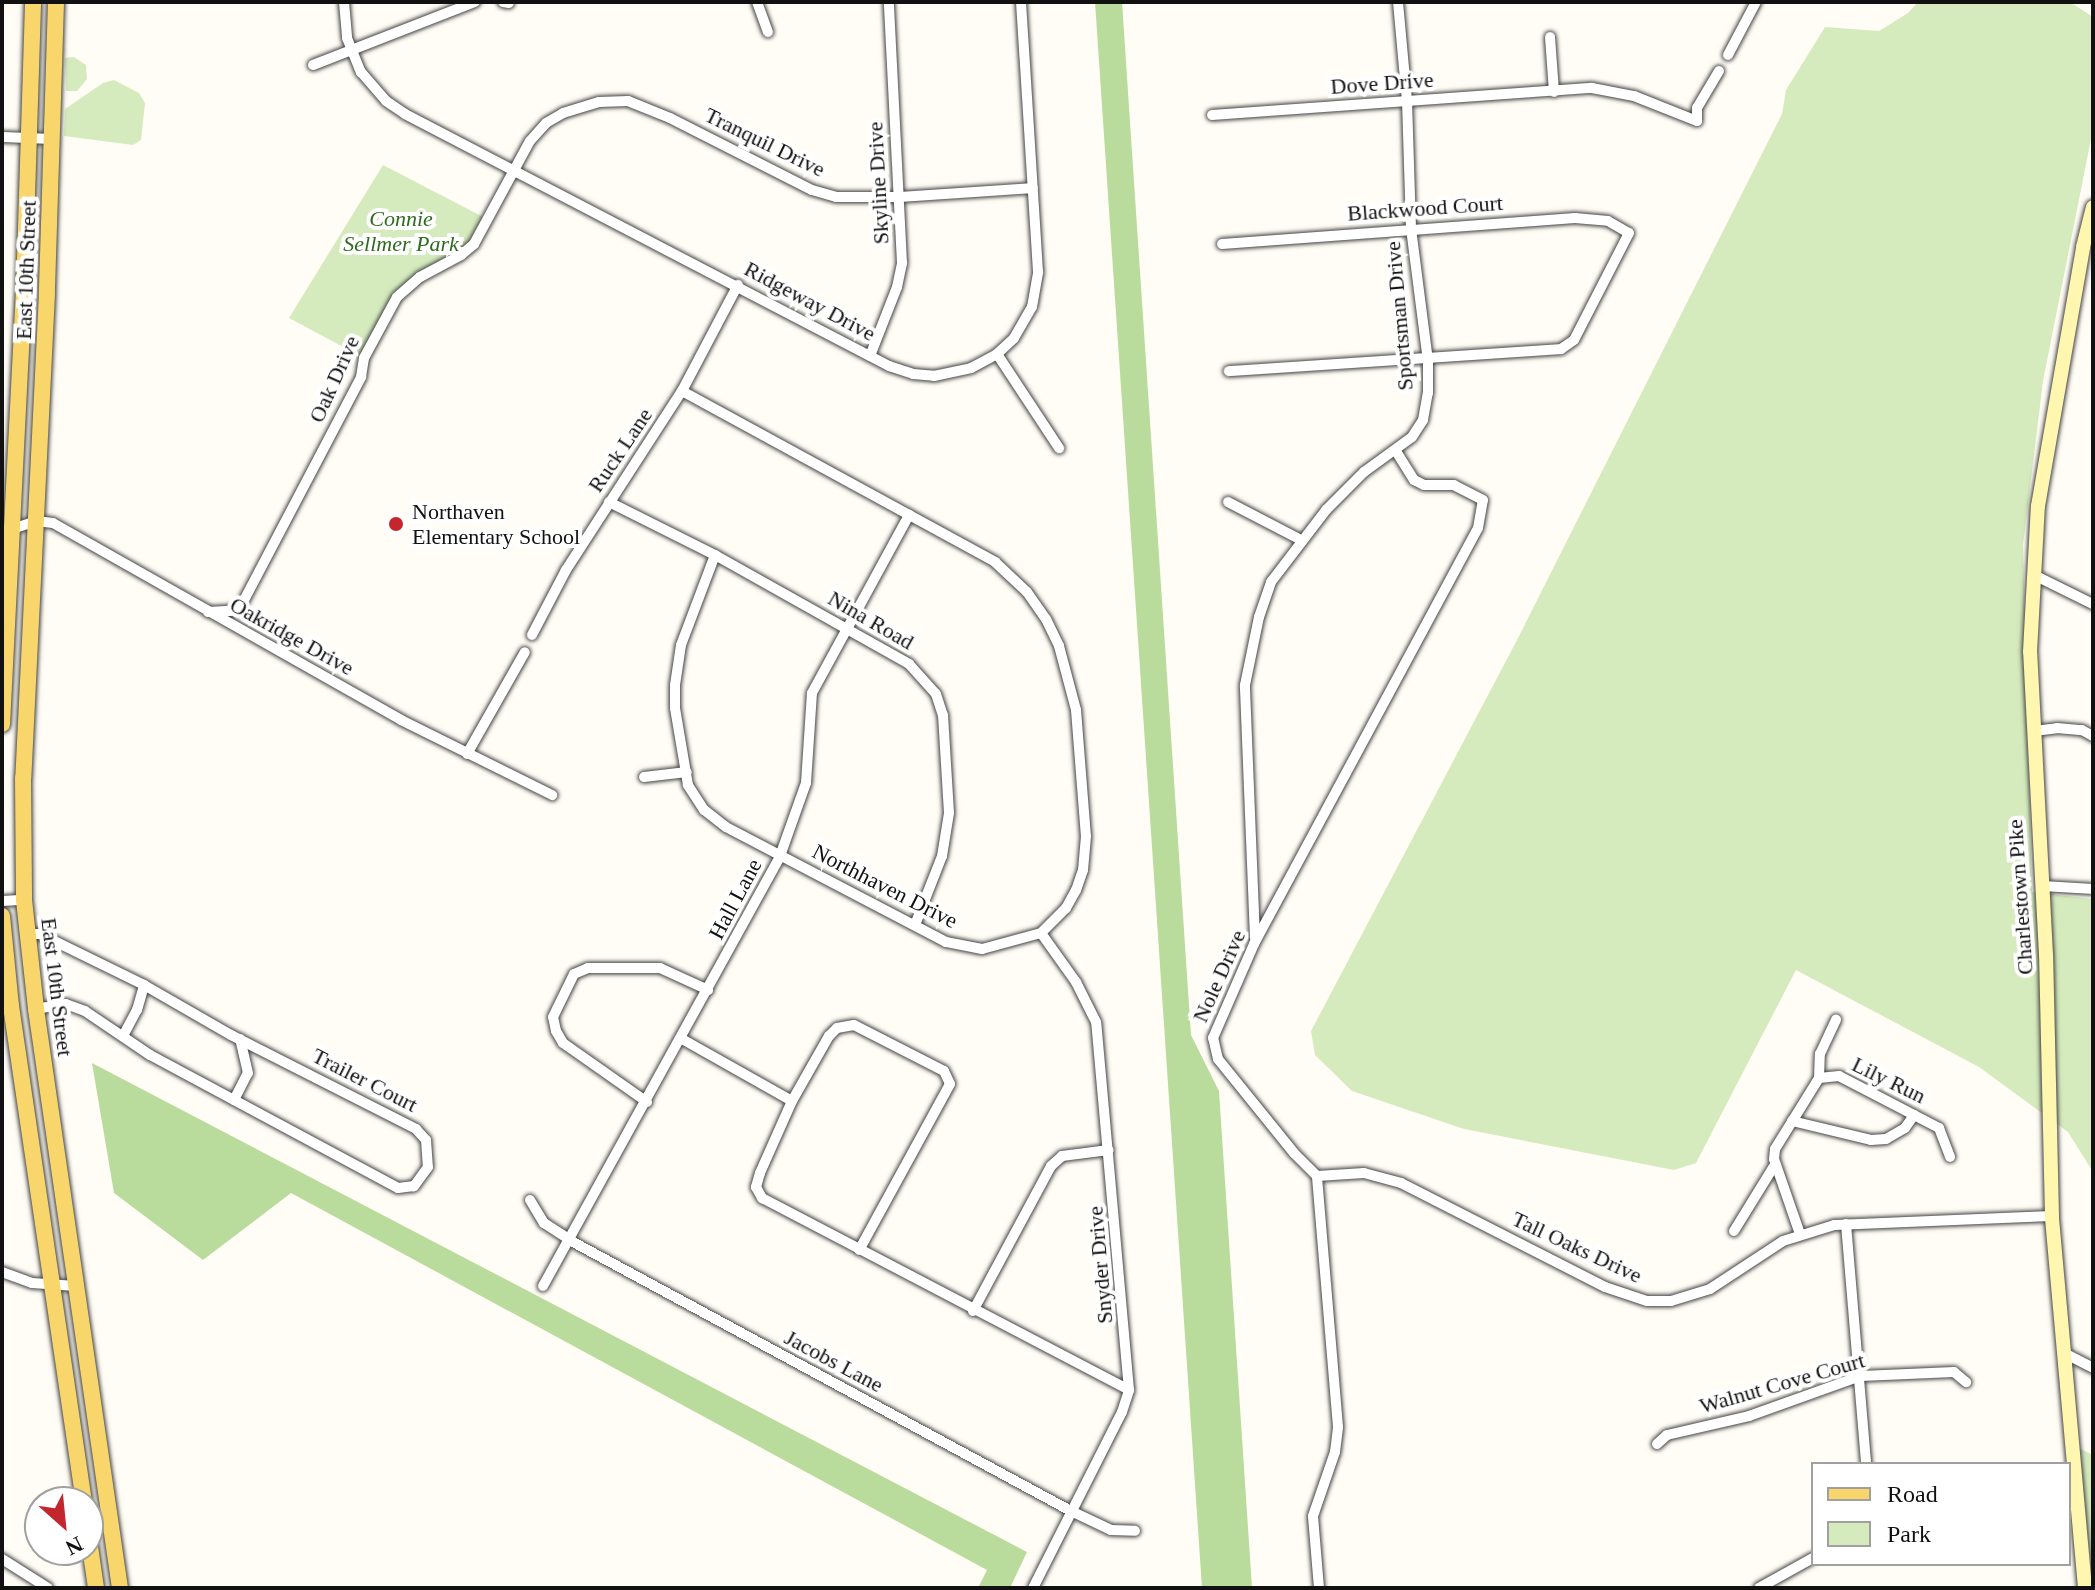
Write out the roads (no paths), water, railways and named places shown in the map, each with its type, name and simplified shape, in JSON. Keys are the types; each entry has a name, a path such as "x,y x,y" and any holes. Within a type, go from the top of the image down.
{"main road":[{"name":"East 10th Street","path":"2,724 4,615 12,529 30,139 33,2"},
{"name":"East 10th Street","path":"56,2 53,139 23,778 24,900 36,1009 120,1588"},
{"name":"East 10th Street","path":"2,916 11,1006 82,1486"},
{"path":"93,1566 96,1588"}],"street":[{"name":"Ridgeway Drive","path":"344,2 343,18 351,50 361,72 386,101 870,356 913,374 934,376 971,368 997,354 1014,338 1032,307 1038,272 1021,2"},
{"path":"313,65 475,2"},
{"path":"503,2 509,3"},
{"path":"757,2 768,32"},
{"name":"Skyline Drive","path":"870,356 897,287 902,263 889,2"},
{"name":"Sportsman Drive","path":"1254,944 1245,685 1259,617 1271,582 1301,540 1364,472 1396,451 1423,420 1428,393 1428,361 1411,228 1407,101 1398,2"},
{"path":"1728,55 1756,2"},
{"path":"1550,37 1554,92"},
{"name":"Dove Drive","path":"1212,115 1554,92 1614,91 1697,121 1697,108 1719,71"},
{"name":"Tranquil Drive","path":"514,171 530,141 546,123 575,108 599,102 628,101 670,118 812,190 850,199 1033,188"},
{"path":"2,137 53,139"},
{"name":"Oak Drive","path":"208,612 230,611 241,606 361,377 364,358 397,297 420,277 461,255 474,244 514,171"},
{"name":"Charlestown Pike","path":"2085,1588 2052,1216 2043,886 2030,652 2038,506 2051,421 2093,207"},
{"name":"Blackwood Court","path":"1222,244 1575,218 1608,221 1629,233 1574,340 1561,349 1428,361"},
{"name":"Ruck Lane","path":"532,635 566,570 682,391 738,285"},
{"path":"997,354 1059,448"},
{"path":"1229,371 1428,361"},
{"path":"682,391 956,539 1011,574 1046,619 1059,646 1076,710 1085,848 1083,870 1076,890 1066,908 1041,933"},
{"name":"Nole Drive","path":"1317,1176 1294,1153 1218,1059 1213,1045 1218,1022 1254,944 1478,528 1483,500 1454,485 1424,485 1414,480 1396,451"},
{"name":"Nina Road","path":"609,502 715,555 909,664 922,675 941,705 948,829 942,856 915,925"},
{"path":"1228,502 1301,540"},
{"name":"Hall Lane","path":"543,1286 682,1039 780,856 806,783 809,704 846,628 909,515"},
{"path":"12,529 36,521"},
{"name":"Oakridge Drive","path":"36,521 53,523 467,754 552,795"},
{"name":"Northhaven Drive","path":"715,555 681,645 675,685 675,708 688,785 704,810 726,827 946,942 982,949 1041,933"},
{"path":"2034,575 2093,604"},
{"path":"4,615 31,627"},
{"path":"467,754 525,652"},
{"path":"2034,731 2057,728 2082,730 2093,736"},
{"path":"644,777 687,772"},
{"path":"2043,886 2093,889"},
{"path":"2,901 24,900"},
{"name":"Snyder Drive","path":"1033,1588 1122,1412 1129,1390 1096,1022 1076,982 1041,933"},
{"name":"Trailer Court","path":"27,934 40,934 144,985 240,1039 416,1129 426,1140 428,1167 414,1186 398,1188 150,1055 100,1018 66,1004 36,1009"},
{"path":"647,1102 563,1043 556,1031 553,1017 574,974 588,968 660,968 708,990"},
{"path":"123,1036 137,1010 144,985"},
{"path":"1819,1078 1820,1054 1836,1020"},
{"path":"859,1250 950,1084 944,1071 854,1025 837,1028 829,1036 792,1101 756,1187 762,1198 859,1250 973,1311 1129,1390"},
{"path":"234,1100 248,1073 240,1039"},
{"path":"682,1039 792,1101"},
{"name":"Lily Run","path":"1734,1231 1774,1166 1775,1149 1819,1078 1839,1076 1939,1128 1950,1157"},
{"path":"1792,1121 1871,1140 1886,1139 1905,1128 1914,1115"},
{"path":"973,1311 1051,1166 1062,1156 1109,1150"},
{"path":"1774,1166 1800,1234"},
{"name":"Tall Oaks Drive","path":"1317,1176 1364,1173 1401,1183 1605,1287 1647,1301 1685,1299 1710,1289 1800,1234 1846,1224 2052,1216"},
{"path":"1317,1176 1338,1427 1335,1452 1313,1516 1319,1588"},
{"name":"Jacobs Lane","path":"530,1200 544,1223 568,1240 1071,1511 1111,1530 1135,1531"},
{"path":"1846,1224 1866,1462"},
{"path":"2,1272 32,1283 76,1286"},
{"path":"2064,1353 2093,1368"},
{"name":"Walnut Cove Court","path":"1657,1444 1667,1435 1749,1416 1861,1376 1954,1372 1966,1382"},
{"path":"2,1559 48,1588"},
{"path":"1759,1588 1775,1584 1811,1559"}],"place":[{"name":"Northaven Elementary School","path":"396,524"}],"park label":[{"name":"Connie Sellmer Park","path":"401,230"}]}
